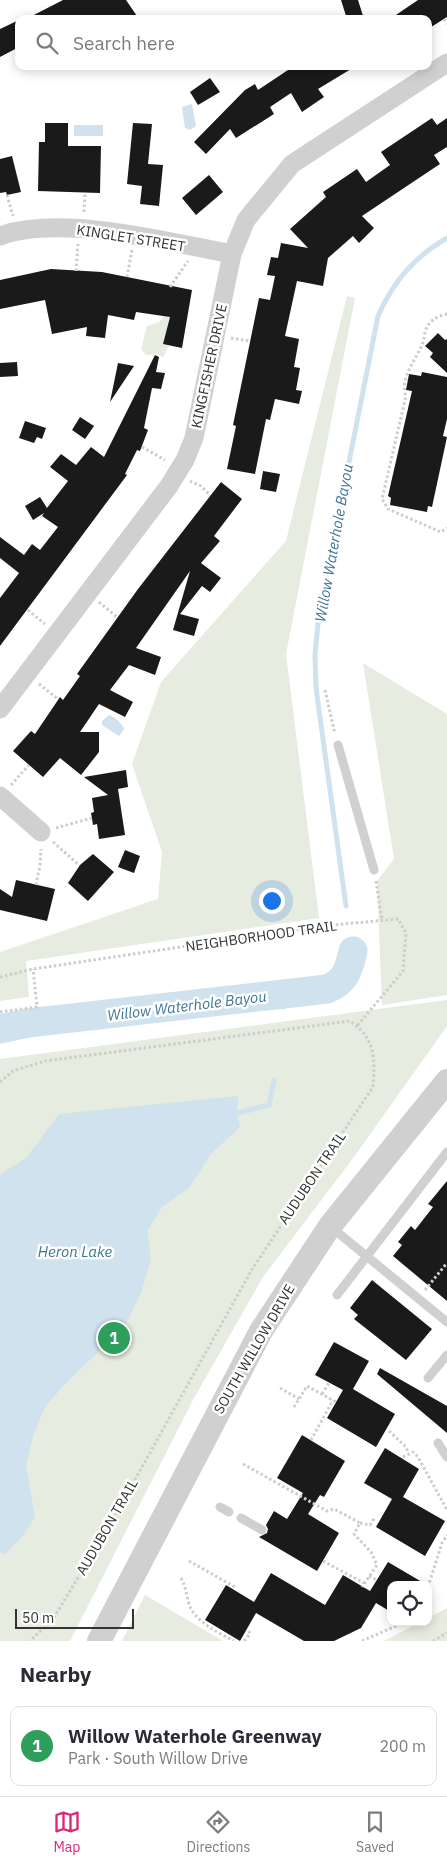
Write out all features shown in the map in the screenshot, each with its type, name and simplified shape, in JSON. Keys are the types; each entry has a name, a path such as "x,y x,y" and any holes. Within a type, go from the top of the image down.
{"street":[{"name":"KINGFISHER DRIVE","path":"0,709 178,472 194,438 232,254 246,220 292,164 447,63"},
{"name":"KINGLET STREET","path":"0,236 38,229 80,228 232,254"},
{"path":"0,796 41,832"},
{"name":"SOUTH WILLOW DRIVE","path":"100,1641 256,1339 330,1226 447,1081"}],"lane":[{"path":"338,745 374,870"},
{"path":"337,1295 447,1152"},
{"path":"330,1226 447,1322"},
{"path":"428,1378 447,1355"},
{"path":"438,1443 447,1457"},
{"path":"220,1507 230,1512"},
{"path":"241,1518 262,1530"}],"path":[{"path":"444,19 447,24"},
{"path":"76,271 80,228"},
{"path":"127,277 135,237"},
{"path":"170,286 198,248"},
{"path":"447,314 428,324 423,343 408,372 404,392 406,396 382,498 388,509 441,532 447,528"},
{"path":"142,447 201,486 210,495"},
{"path":"88,594 118,618"},
{"path":"26,674 58,699"},
{"path":"325,690 338,745"},
{"path":"0,796 29,765"},
{"path":"41,832 92,818"},
{"path":"41,832 80,865"},
{"path":"36,885 40,865 41,832"},
{"path":"374,870 382,920"},
{"name":"NEIGHBORHOOD TRAIL","path":"0,977 33,970 321,926 398,919 406,933 402,971 357,1026"},
{"path":"0,1012 37,1007 33,970"},
{"path":"0,1082 13,1071 45,1061 350,1022 357,1026"},
{"name":"AUDUBON TRAIL","path":"30,1641 53,1619 107,1530 251,1271 373,1087 375,1058 363,1030 357,1026"},
{"path":"418,1298 447,1263"},
{"path":"322,1394 330,1383"},
{"path":"294,1407 307,1386 335,1401 311,1440"},
{"path":"280,1388 299,1399"},
{"path":"389,1431 406,1447 408,1453"},
{"path":"403,1457 413,1452 418,1457 447,1510"},
{"path":"243,1464 327,1511 334,1509 360,1523 370,1525 375,1517"},
{"path":"323,1560 363,1585 377,1565 376,1560 354,1534 360,1523"},
{"path":"430,1581 442,1543 447,1535"},
{"path":"189,1562 235,1587"},
{"path":"369,1576 377,1580"},
{"path":"181,1578 188,1590 189,1604 193,1613 234,1641"},
{"path":"362,1641 396,1626"},
{"path":"244,1641 250,1634 248,1629"},
{"path":"433,1641 447,1634"}],"shaded area":[{"path":"347,296 355,298 286,654 319,918 26,961 29,997 0,1001 0,952 158,899 162,852 132,764 161,682 286,541"},
{"path":"164,316 170,317 163,344 169,345 163,358 159,354 146,355 141,349 147,326 159,322"},
{"path":"363,663 447,714 447,995 382,1005 377,881 394,859"},
{"path":"447,1000 447,1026 354,1157 263,1277 193,1400 70,1641 0,1641 0,1059"},
{"path":"145,1595 223,1641 122,1641"},
{"path":"447,1608 447,1641 384,1641 412,1626 432,1626 432,1616"}],"water":[{"path":"192,104 196,126 190,130 185,128 182,107"},
{"path":"74,125 103,125 103,136 74,136"},
{"path":"109,715 118,720 124,729 119,736 102,725 102,721"},
{"name":"Heron Lake","path":"238,1096 237,1113 240,1127 211,1154 189,1188 162,1207 147,1231 151,1259 141,1293 125,1326 65,1384 45,1407 33,1436 26,1466 35,1517 24,1534 5,1554 0,1553 0,1175 27,1157 59,1114"}],"building":[{"path":"63,0 126,0 136,15 34,15"},
{"path":"341,0 358,0 363,15 346,15"},
{"path":"418,0 447,0 447,17 432,26 432,15 396,15"},
{"path":"15,22 15,49 0,57 0,29"},
{"path":"288,70 349,70 318,89 324,97 302,112 291,93 270,107 274,114 236,138 230,129 206,154 194,142 245,90 255,84 258,90"},
{"path":"210,78 220,92 198,105 190,92"},
{"path":"432,118 437,125 447,118 447,147 434,155 440,164 362,216 374,228 359,243 353,236 328,258 323,286 297,281 285,336 299,339 294,367 300,368 296,390 302,391 299,404 275,399 270,420 266,419 255,474 227,469 236,426 233,425 259,298 270,300 275,276 267,275 271,257 278,258 281,243 308,248 290,229 326,197 323,192 357,169 366,182 390,165 381,152"},
{"path":"45,123 68,123 68,146 101,146 100,193 38,191 39,142 45,142"},
{"path":"133,123 152,124 148,164 163,165 159,206 140,204 142,186 127,184"},
{"path":"12,156 21,192 7,195 6,192 0,193 0,159"},
{"path":"209,175 223,192 196,215 182,198"},
{"path":"51,269 102,272 192,290 182,348 163,344 170,317 136,312 134,320 108,315 105,338 86,336 87,327 52,334 45,300 0,309 0,280"},
{"path":"438,333 445,340 447,339 447,373 430,357 433,353 425,346"},
{"path":"155,355 159,357 156,372 165,373 161,389 152,388 144,428 148,430 140,451 137,450 125,474 127,475 0,646 0,598 19,573 0,558 0,537 24,555 32,544 40,550 58,527 42,516 44,513 33,520 25,506 40,497 47,508 68,481 50,467 61,454 76,465 91,447 104,457"},
{"path":"17,362 18,376 0,377 0,363"},
{"path":"118,363 134,366 110,402"},
{"path":"422,372 447,377 447,419 443,436 447,437 432,507 428,506 427,512 390,505 391,498 388,496 412,391 406,390 409,374 421,376"},
{"path":"80,417 94,426 85,439 72,430"},
{"path":"25,421 46,428 42,439 37,437 34,443 19,438"},
{"path":"263,471 280,474 276,492 260,489"},
{"path":"221,482 242,499 214,536 220,541 201,563 221,578 210,592 202,586 180,614 199,619 194,636 173,630 190,571 136,648 161,657 155,675 129,665 110,690 133,702 125,717 99,704 80,732 99,732 99,752 81,775 60,758 43,777 13,751 31,731 35,734 60,697 63,700 80,676 77,674 138,589"},
{"path":"126,770 128,787 118,789 125,835 99,839 97,824 93,825 91,813 94,812 92,798 108,795 84,777"},
{"path":"125,850 140,856 134,873 118,867"},
{"path":"93,854 114,872 88,901 68,883 80,865"},
{"path":"16,880 55,889 47,921 0,910 0,889 12,897"},
{"path":"447,1181 447,1301 393,1256 402,1245 398,1242 411,1226 415,1230 433,1207 428,1204"},
{"path":"372,1280 432,1329 406,1360 354,1319 358,1315 350,1308"},
{"path":"334,1342 369,1361 353,1389 395,1414 376,1447 327,1418 343,1390 315,1375"},
{"path":"380,1368 447,1406 447,1433 377,1374"},
{"path":"302,1435 345,1461 324,1497 320,1495 308,1514 339,1533 317,1571 259,1537 267,1533 266,1525 274,1511 287,1519 303,1493 277,1478"},
{"path":"385,1448 419,1469 403,1497 445,1521 425,1556 376,1527 392,1499 364,1483"},
{"path":"388,1562 420,1581 387,1581 387,1610 376,1603 361,1628 334,1641 304,1641 256,1613 240,1641 205,1620 226,1585 254,1602 271,1573 325,1605 343,1575 370,1591"}],"waterway":[{"name":"Willow Waterhole Bayou","path":"346,906 316,688 315,655 319,613 378,316 390,292 406,271 424,253 447,238"},
{"name":"Willow Waterhole Bayou","path":"0,1029 28,1023 327,989 342,979 350,964 353,951"},
{"path":"281,994 283,1007"},
{"path":"231,1115 269,1105 274,1080"}],"place":[{"name":"Willow Waterhole Greenway","path":"114,1338"}]}
